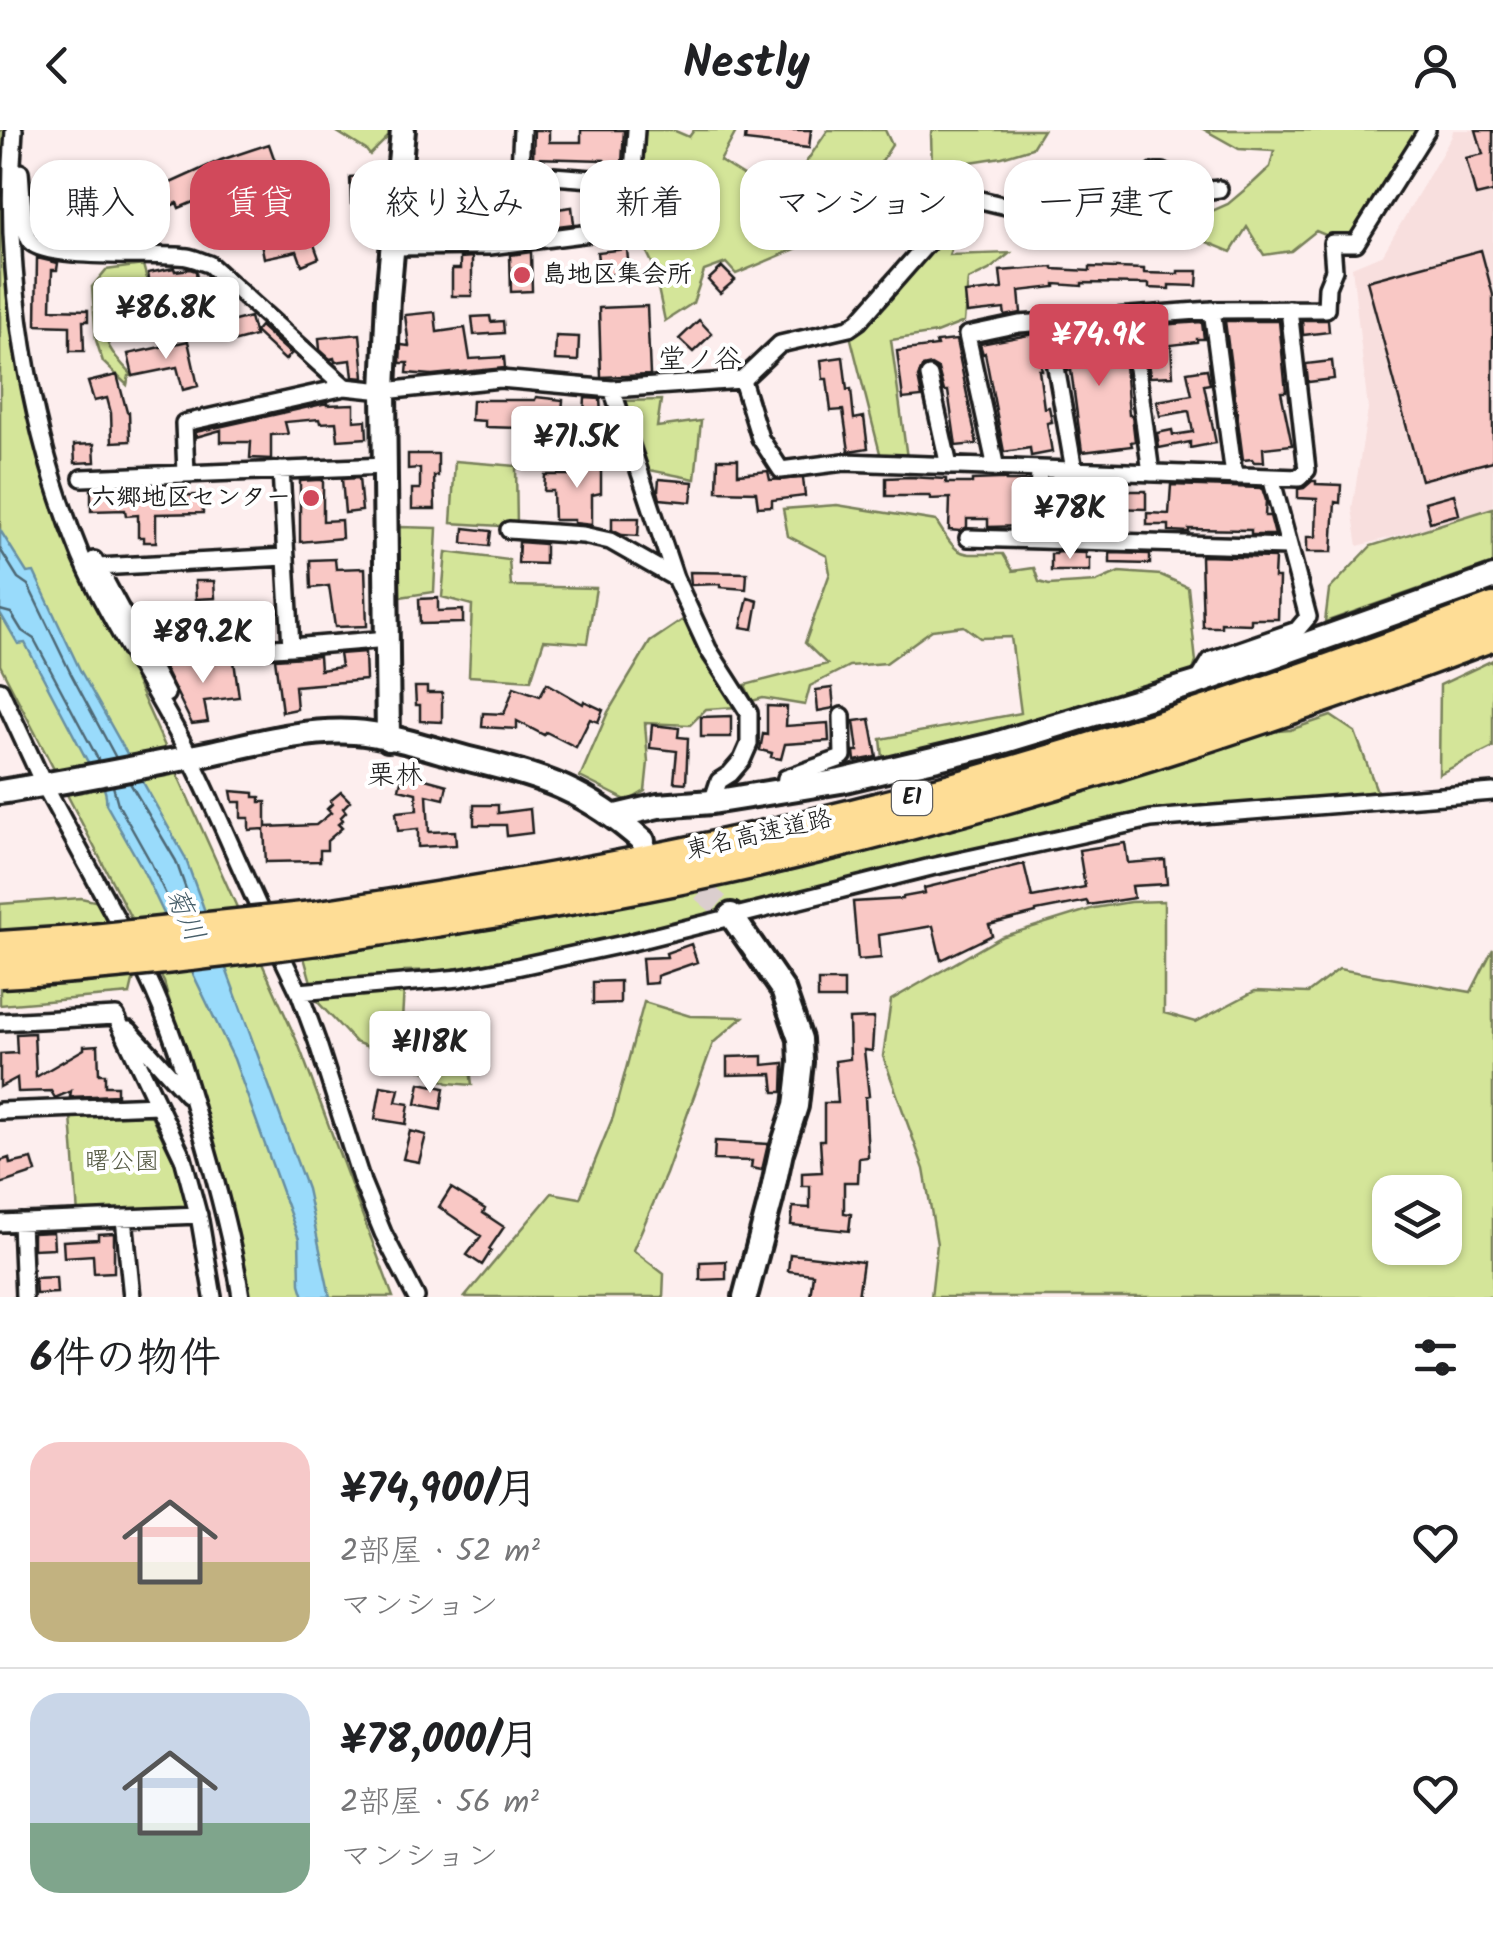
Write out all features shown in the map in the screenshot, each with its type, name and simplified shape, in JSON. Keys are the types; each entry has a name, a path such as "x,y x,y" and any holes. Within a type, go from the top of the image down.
{"highway":[{"name":"東名高速道路","path":"0,972 208,954 792,829 1090,749 1236,702 1493,608"},
{"name":"東名高速道路","path":"0,946 316,928 537,905 791,855 956,814 1110,769 1244,726 1493,636"}],"street":[{"path":"401,160 404,130"},
{"path":"522,130 520,169 526,174 580,178"},
{"path":"634,160 636,130"},
{"path":"996,468 968,335 1018,324 1212,310 1326,309 1326,288 1334,270 1332,243 1356,243 1427,130"},
{"path":"14,134 26,231 31,242 43,249 190,257 209,264 345,386"},
{"path":"14,134 14,259 22,328 36,415 55,484 82,556 118,630 191,756"},
{"path":"186,474 184,423 345,386 384,391 500,379 612,388 742,380 780,344 849,328 860,321 968,197 1006,206 1060,176 1071,177 1098,198 1113,199 1142,184 1154,172 1162,172 1193,192 1219,189"},
{"path":"388,739 384,391 393,250"},
{"path":"742,380 760,438 781,470 844,462 1298,478 1307,470 1289,309"},
{"path":"1212,310 1234,476"},
{"path":"1130,316 1152,473"},
{"path":"1048,322 1074,470"},
{"path":"929,376 949,466"},
{"path":"612,388 675,578 708,649 749,713 749,744 742,760 719,781 712,802"},
{"path":"44,442 56,458 91,554 145,656 299,992 362,1182 416,1297"},
{"path":"82,478 386,466"},
{"path":"1037,540 1039,469"},
{"path":"281,470 291,647"},
{"path":"1197,683 1211,660 1296,630 1308,617 1271,477"},
{"path":"509,530 583,534 610,542 675,578"},
{"path":"968,538 1289,547"},
{"path":"98,568 286,557"},
{"path":"616,816 658,806 784,792 992,746 1197,683 1493,578"},
{"path":"145,656 388,638"},
{"path":"0,690 157,993 220,1196 241,1297"},
{"path":"784,792 786,778 839,760 842,716"},
{"path":"0,792 308,734 358,732 526,773 583,796 616,816 643,841"},
{"path":"299,992 476,975 628,943 969,858 1151,819 1493,792"},
{"path":"731,916 783,990 800,1039 796,1106 780,1152 745,1297"},
{"path":"116,1016 193,1101"},
{"path":"0,1022 116,1016"},
{"path":"116,1016 183,1158 199,1215 213,1297"},
{"path":"0,1111 158,1106"},
{"path":"0,1223 199,1215"},
{"path":"124,1218 132,1297"},
{"path":"21,1222 24,1297"}],"shaded area":[{"path":"1453,130 1493,130 1493,510 1358,546 1352,509 1368,409 1352,267 1383,254"}],"green space":[{"path":"0,130 11,130 4,222 22,362 44,476 299,1046 393,1297 240,1297 205,1127 164,982 0,665"},
{"path":"334,130 395,130 370,155"},
{"path":"642,130 673,130 689,137 694,130 737,130 720,161 640,160"},
{"path":"828,130 885,130 892,145 882,160 808,160"},
{"path":"933,130 1043,130 1032,148 983,160 932,160"},
{"path":"1205,130 1418,130 1355,237 1330,237 1316,231 1291,251 1264,255 1247,227 1231,252 1214,245 1214,210 1228,204 1270,167 1274,151 1239,149"},
{"path":"720,161 740,173 740,250 793,250 736,274 726,263 704,271 693,303 665,321 646,250 720,250"},
{"path":"928,250 951,250 949,255 1010,253 968,280 964,322 936,333 891,340 907,458 881,457 850,335"},
{"path":"143,265 147,279 144,301 154,320 169,326 160,333 122,315 108,317 107,341 133,376 129,376 127,385 103,362 96,340 92,287 106,270"},
{"path":"661,400 657,427 701,421 695,479 644,469 624,401"},
{"path":"455,461 516,466 517,527 451,523"},
{"path":"837,505 936,521 956,549 968,554 1003,554 1013,571 1034,568 1039,582 1049,585 1096,582 1119,572 1161,575 1188,587 1196,662 1190,679 884,767 881,739 1021,713 1011,637 980,638 964,626 932,630 886,663 849,666 810,686 805,705 763,698 752,701 745,685 827,664 805,643 830,573 827,556 788,536 783,509"},
{"path":"1493,508 1493,563 1325,622 1329,590 1371,546"},
{"path":"399,527 437,528 434,592 400,597"},
{"path":"446,552 509,560 511,586 596,588 587,643 544,640 531,680 469,676 472,605 442,597"},
{"path":"684,619 703,660 738,707 706,709 690,725 645,723 645,791 628,801 580,777 608,712 650,642"},
{"path":"1493,660 1493,747 1439,774 1440,685"},
{"path":"1331,716 1355,732 1377,791 1056,831 638,936 447,970 405,971 402,1020 465,1028 472,1085 448,1083 355,1042 316,1000 302,950 1254,733 1290,730"},
{"path":"81,898 99,902 112,925 0,933 0,904"},
{"path":"1164,901 1164,1013 1196,1022 1255,991 1308,993 1339,969 1471,992 1493,949 1493,1297 931,1297 937,1244 924,1169 883,1056 891,1000 1001,937 1094,908"},
{"path":"135,973 130,994 0,1005 0,982"},
{"path":"644,1002 690,1016 743,1017 713,1043 666,1174 633,1250 664,1274 663,1297 465,1297 552,1193 580,1198 613,1117"},
{"name":"曙公園","path":"151,1115 175,1164 189,1209 78,1215 71,1116"}],"water":[{"name":"菊川","path":"0,530 27,573 34,572 80,670 185,857 307,1189 330,1297 304,1297 299,1239 234,1059 141,866 106,804 97,774 25,643 18,644 0,613"}],"building":[{"path":"534,130 549,130 549,142 581,142 581,130 624,130 622,160 533,158"},
{"path":"746,130 811,130 809,148 745,141"},
{"path":"1476,130 1493,130 1493,192 1476,196 1466,158 1483,154"},
{"path":"269,144 275,160 221,160"},
{"path":"190,174 190,203 170,206 170,183"},
{"path":"572,207 574,224 560,226 560,209"},
{"path":"262,250 316,250 319,258 302,265 297,251 264,258"},
{"path":"627,250 629,272 600,276 597,252"},
{"path":"1481,250 1493,295 1493,461 1421,480 1367,281"},
{"path":"531,252 532,291 511,292 510,255"},
{"path":"472,257 472,296 452,296 452,269 460,269 460,258"},
{"path":"37,258 58,263 57,270 52,270 51,309 88,310 88,321 83,321 84,351 70,351 70,326 36,325"},
{"path":"722,267 735,280 720,293 708,280"},
{"path":"1053,267 1090,271 1090,267 1144,269 1144,273 1178,274 1198,271 1197,286 1169,285 1169,289 1149,288 1149,284 1055,284 1019,291 1021,313 1005,316 1004,309 967,313 965,293 1002,289 1000,271"},
{"path":"174,268 196,271 202,325 188,328 183,286 151,291 148,273"},
{"path":"647,306 650,375 601,377 599,308"},
{"path":"435,312 437,332 465,328 470,359 504,357 505,368 432,375 407,373 408,363 400,363 401,345 409,346 405,315"},
{"path":"490,316 491,322 503,321 504,333 474,335 472,317"},
{"path":"250,317 255,336 229,343 223,324"},
{"path":"699,320 712,334 693,352 679,339"},
{"path":"1302,320 1328,320 1329,332 1303,335"},
{"path":"1225,321 1279,321 1286,392 1281,392 1292,445 1263,448 1264,462 1243,460"},
{"path":"1202,322 1204,339 1171,345 1173,376 1150,377 1149,339 1144,339 1143,326"},
{"path":"260,326 291,354 285,360 255,332"},
{"path":"1120,328 1121,332 1116,332 1118,356 1122,356 1125,364 1135,441 1132,446 1082,452 1071,370 1068,371 1061,332"},
{"path":"360,334 364,378 353,377 351,360 335,362 320,350 319,338"},
{"path":"1034,334 1042,370 1044,408 1049,407 1052,422 1047,423 1052,452 1031,456 1030,448 1004,452 980,344"},
{"path":"556,336 579,337 578,361 555,360"},
{"path":"956,340 977,444 956,446 948,391 944,391 938,369 931,365 922,367 918,377 922,397 903,399 897,351"},
{"path":"188,341 198,386 183,390 177,367 133,376 128,354"},
{"path":"843,357 854,419 864,417 868,448 849,451 843,410 831,411 821,360"},
{"path":"1332,361 1334,379 1308,382 1306,364"},
{"path":"1207,369 1210,384 1204,385 1216,443 1190,448 1190,442 1159,448 1157,433 1193,432 1189,411 1160,416 1157,401 1192,395 1187,372"},
{"path":"117,375 129,412 130,441 112,442 107,398 94,401 88,382"},
{"path":"585,398 600,399 602,429 583,429"},
{"path":"472,400 563,400 555,462 546,461 550,418 521,415 521,428 485,427 485,421 471,420"},
{"path":"327,403 354,404 354,421 366,420 367,438 338,440 336,422 285,422 288,434 271,435 271,459 250,458 251,442 221,442 221,430 196,437 196,432"},
{"path":"94,444 95,462 75,463 74,445"},
{"path":"582,452 601,452 601,493 592,495 592,525 554,520 553,491 544,491 545,475 582,475"},
{"path":"408,454 438,454 435,509 412,509 412,489 420,489 420,468 408,469"},
{"path":"718,459 738,459 738,474 768,471 770,480 803,478 805,496 772,500 772,506 758,507 756,492 717,491"},
{"path":"359,478 362,511 345,513 342,479"},
{"path":"886,478 946,479 946,483 1027,481 1026,526 988,527 988,519 967,519 967,527 949,530 950,498 886,496"},
{"path":"659,479 693,482 691,502 660,499"},
{"path":"323,480 323,521 341,520 342,538 300,542 300,481"},
{"path":"1050,481 1063,481 1064,488 1097,488 1097,482 1111,483 1111,491 1146,491 1146,509 1111,508 1111,529 1049,529"},
{"path":"1312,481 1341,485 1340,503 1335,502 1332,552 1307,552 1307,537 1316,537 1317,499 1298,498 1298,489"},
{"path":"1171,485 1262,488 1265,516 1270,516 1275,535 1251,535 1251,530 1169,531 1169,525 1147,525 1147,513 1169,514"},
{"path":"145,487 145,496 202,495 203,513 156,514 156,542 144,542 144,537 138,537 138,515 126,516 125,510 91,511 91,490"},
{"path":"1454,494 1459,514 1430,522 1425,502"},
{"path":"612,518 639,518 638,536 612,530"},
{"path":"464,528 491,531 489,546 463,543"},
{"path":"519,542 545,544 545,564 518,563"},
{"path":"1086,553 1090,571 1051,571 1051,554"},
{"path":"1110,553 1150,554 1150,564 1110,563"},
{"path":"1201,556 1275,558 1274,578 1279,578 1278,619 1203,627"},
{"path":"335,559 336,569 365,568 367,626 335,627 329,586 311,588 310,560"},
{"path":"690,572 747,573 746,589 720,584 691,585"},
{"path":"195,581 214,581 215,598 196,599"},
{"path":"438,598 438,611 463,610 463,623 420,624 419,599"},
{"path":"748,598 758,601 753,629 741,627"},
{"path":"270,606 272,637 232,639 230,608"},
{"path":"365,652 366,680 295,686 297,709 282,712 275,659 319,656 320,670 341,667 339,654"},
{"path":"234,661 239,697 204,701 208,722 192,724 163,665"},
{"path":"547,683 583,704 584,701 603,710 598,722 590,719 576,747 517,721 517,729 482,727 483,713 504,714 514,687 540,696"},
{"path":"415,687 427,687 427,693 442,693 442,722 420,721"},
{"path":"832,688 834,708 818,711 816,690"},
{"path":"767,706 787,707 786,726 828,723 829,741 785,744 781,759 771,757 772,753 760,750 763,734 767,735"},
{"path":"731,716 731,737 701,737 701,717"},
{"path":"870,719 877,757 855,761 854,751 858,751 854,721"},
{"path":"652,725 679,728 678,737 688,738 686,783 674,782 677,751 650,748"},
{"path":"403,773 447,785 444,799 427,795 429,832 455,831 456,845 418,847 418,829 398,831 396,812 417,810 416,793 399,789"},
{"path":"231,791 254,793 260,802 266,802 266,827 316,825 331,813 327,809 330,801 341,792 350,801 338,824 342,828 327,841 327,850 320,850 320,861 266,862 264,829 249,830 249,818 241,818 241,802 233,802"},
{"path":"474,805 498,805 498,813 530,809 532,833 507,836 506,825 474,825"},
{"path":"1125,843 1128,863 1165,860 1167,884 1132,886 1134,898 1088,905 1087,901 989,925 992,935 941,960 933,926 879,935 881,958 858,960 853,902 903,899 925,893 924,888 1024,864 1032,897 1085,887 1079,850"},
{"path":"691,944 697,962 657,976 657,983 644,984 642,958 667,957 666,953"},
{"path":"620,981 620,1003 593,1004 593,982"},
{"path":"818,981 844,981 844,999 818,999"},
{"path":"874,1018 872,1051 864,1050 869,1096 865,1097 868,1157 859,1158 858,1182 844,1182 844,1213 851,1214 849,1231 791,1225 793,1207 810,1208 810,1186 802,1186 802,1173 822,1172 824,1103 838,1103 835,1061 850,1059 849,1019"},
{"path":"34,1033 36,1077 84,1046 98,1045 99,1074 105,1074 105,1086 117,1086 117,1095 70,1097 71,1091 55,1098 51,1091 18,1092 17,1078 0,1087 0,1054 17,1053 16,1034"},
{"path":"763,1056 763,1065 784,1063 783,1092 774,1092 772,1074 727,1075 727,1057"},
{"path":"420,1083 444,1088 441,1109 416,1104"},
{"path":"381,1086 399,1089 396,1102 409,1104 406,1124 375,1119"},
{"path":"410,1131 426,1135 419,1162 403,1159"},
{"path":"715,1141 768,1144 762,1170 751,1168 752,1161 714,1160"},
{"path":"9,1158 10,1164 32,1159 36,1172 0,1184 0,1161"},
{"path":"451,1188 485,1209 483,1213 504,1227 482,1265 467,1255 481,1236 439,1207"},
{"path":"53,1232 54,1248 33,1249 33,1233"},
{"path":"114,1233 114,1272 94,1273 93,1255 64,1257 63,1241 98,1239 98,1234"},
{"path":"790,1254 863,1262 858,1297 810,1297 813,1274 788,1271"},
{"path":"726,1261 726,1279 700,1280 700,1262"},
{"path":"56,1277 57,1293 36,1294 35,1278"}],"tunnel":[{"path":"677,869 731,915"}],"place":[{"name":"島地区集会所","path":"522,275"},
{"name":"六郷地区センター","path":"311,498"}],"district":[{"name":"堂ノ谷","path":"700,360"},
{"name":"栗林","path":"395,776"}]}
